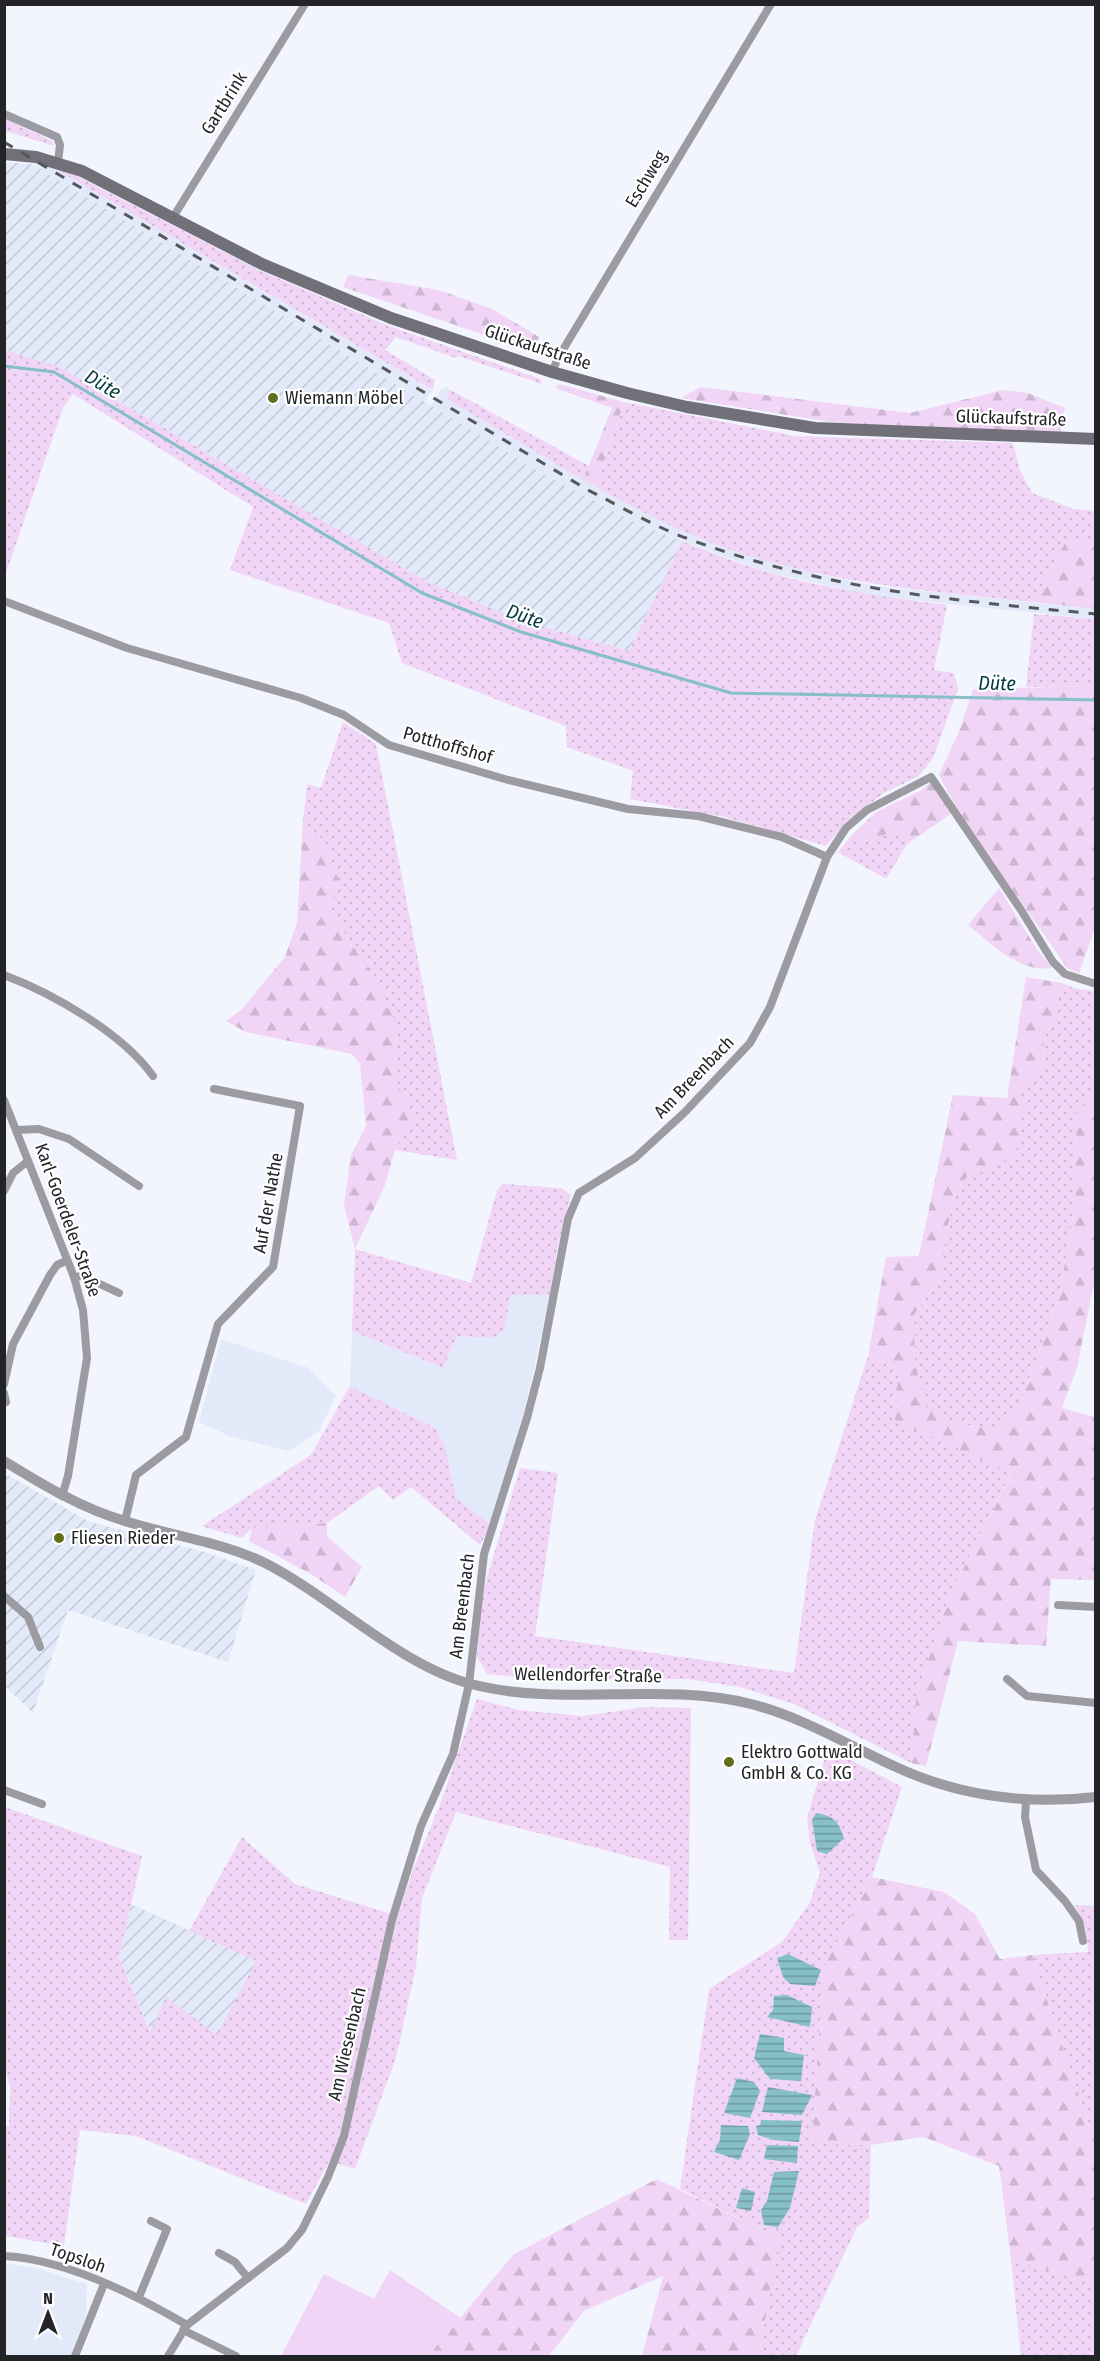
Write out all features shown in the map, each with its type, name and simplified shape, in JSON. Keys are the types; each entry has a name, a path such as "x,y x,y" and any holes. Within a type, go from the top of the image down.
{"main road":[{"name":"Glückaufstraße","path":"4,154 27,155 58,162 82,171 262,264 353,303 552,372 687,407 815,428 1095,439"}],"street":[{"name":"Gartbrink","path":"172,219 305,4"},
{"name":"Eschweg","path":"552,372 558,358 771,4"},
{"path":"4,114 57,137 60,145 58,162"},
{"name":"Potthoffshof","path":"4,601 127,648 301,698 344,715 389,745 508,780 628,808 698,816 783,837 827,857"},
{"name":"Am Breenbach","path":"469,1684 484,1554 527,1418 540,1368 563,1238 579,1193 635,1158 684,1113 750,1043 770,1006 827,857 846,828 867,810 931,777 1021,910 1053,962 1065,974 1095,984"},
{"path":"4,975 60,1002 114,1037 141,1059 153,1076"},
{"name":"Auf der Nathe","path":"125,1521 136,1475 186,1437 218,1324 273,1267 300,1106 213,1089"},
{"name":"Karl-Goerdeler-Straße","path":"4,1100 74,1277 83,1310 87,1358 68,1476 62,1496"},
{"path":"17,1130 39,1129 69,1139 139,1186"},
{"path":"4,1191 13,1173 28,1161"},
{"path":"4,1384 13,1344 50,1275 57,1266 66,1261"},
{"path":"74,1277 82,1276 119,1293"},
{"name":"Wellendorfer Straße","path":"4,1461 62,1496 125,1521 208,1542 262,1562 300,1582 417,1659 469,1684 518,1693 568,1695 655,1692 723,1698 792,1718 898,1768 974,1793 1026,1801 1095,1797"},
{"path":"4,1596 28,1617 40,1647"},
{"path":"1058,1605 1095,1606"},
{"path":"1006,1679 1027,1696 1095,1703"},
{"name":"Am Wiesenbach","path":"168,2356 185,2327 287,2248 302,2230 328,2177 344,2136 392,1920 421,1826 453,1754 469,1684"},
{"path":"4,1790 42,1804"},
{"path":"1026,1801 1027,1827 1036,1870 1065,1901 1079,1921 1083,1941"},
{"path":"139,2297 167,2229 151,2221"},
{"path":"219,2253 235,2262 248,2278"},
{"name":"Topsloh","path":"4,2256 57,2265 139,2297 236,2356"},
{"path":"75,2356 104,2284"}],"shaded area":[{"path":"4,162 32,164 542,473 634,522 682,541 629,651 526,622 430,583 58,366 5,350"},
{"path":"32,164 54,168 432,390 425,402"},
{"path":"446,387 449,389 449,401 583,480 817,574 876,586 1095,609 1095,619 874,596 760,570 634,522 542,473 431,406 441,389"},
{"path":"511,1295 550,1295 515,1455 491,1525 456,1498 445,1446 435,1428 350,1386 352,1331 442,1368 457,1336 493,1338"},
{"path":"221,1339 309,1368 336,1396 319,1431 289,1451 229,1436 199,1422"},
{"path":"4,1473 90,1522 205,1552 256,1570 228,1662 68,1610 33,1713 5,1686"},
{"path":"131,1904 257,1961 218,2035 151,2032 119,1958"},
{"path":"4,2263 40,2269 87,2284 86,2316 71,2356 5,2356"}],"green space":[{"path":"5,119 52,141 54,146 5,131"},
{"path":"54,168 69,172 259,270 389,326 541,379 542,384 396,337 385,350 435,380 433,390"},
{"path":"348,275 439,290 492,309 539,337 534,352 343,287"},
{"path":"5,350 58,366 430,583 526,622 629,651 682,541 750,567 806,582 947,605 934,670 954,673 958,689 933,758 919,776 884,793 847,821 826,846 724,817 630,799 633,771 567,747 566,726 402,663 389,623 230,570 253,507 73,394 63,408 5,576"},
{"path":"559,384 624,402 596,487 583,480 612,408 555,388"},
{"path":"701,387 910,413 1003,390 1028,393 1065,408 1060,428 1063,438 830,422 681,398"},
{"path":"449,389 589,466 583,480 448,400"},
{"path":"624,402 795,436 1013,443 1020,470 1032,493 1074,509 1095,511 1095,541 1066,541 1034,602 857,581 770,562 685,532 596,487"},
{"path":"1066,541 1095,541 1095,609 1034,602"},
{"path":"1034,614 1095,619 1095,686 1026,687"},
{"path":"1095,686 1095,928 1079,973 1067,968 968,826 939,775 960,729 973,689"},
{"path":"343,722 376,744 457,1160 395,1150 412,1118 393,1072 398,1028 330,907 321,838 303,821 307,784 321,788"},
{"path":"931,782 951,814 907,844 894,830 869,842 853,834 876,812 922,790"},
{"path":"303,821 321,838 339,881 330,907 350,943 377,979 398,1028 393,1072 413,1118 395,1150 385,1185 355,1249 344,1205 351,1155 366,1126 360,1064 352,1054 246,1032 226,1021 241,1010 285,957 297,922"},
{"path":"894,830 907,844 886,879 838,852 853,834 869,842"},
{"path":"999,888 1038,951 1052,968 1028,966 1017,962 968,925"},
{"path":"1026,977 1062,983 1061,1002 1044,1039 1043,1069 1019,1093 1024,1106 1016,1154 989,1171 969,1174 955,1193 946,1234 942,1276 914,1315 915,1361 925,1406 956,1423 1001,1430 1019,1406 1059,1297 1072,1222 1077,1112 1095,1089 1095,1278 1077,1368 1062,1408 1095,1417 1095,1580 1051,1579 1046,1646 958,1641 926,1766 911,1763 916,1697 949,1597 1012,1473 895,1420 899,1370 868,1356 886,1257 919,1256 953,1095 1007,1098"},
{"path":"1062,983 1077,989 1095,991 1095,1089 1077,1112 1072,1222 1059,1296 1019,1406 1001,1430 956,1423 925,1407 915,1361 914,1315 942,1276 946,1234 955,1193 969,1174 989,1171 1019,1093 1043,1069 1044,1039 1061,1002"},
{"path":"503,1184 561,1188 571,1195 558,1244 550,1295 511,1295 504,1330 493,1338 457,1336 443,1368 352,1331 355,1249 471,1283 497,1190"},
{"path":"868,1356 899,1370 896,1420 1012,1472 949,1597 916,1697 911,1763 794,1704 740,1687 687,1679 548,1680 487,1674 477,1657 480,1612 485,1584 520,1468 558,1473 535,1636 794,1673 815,1520"},
{"path":"350,1386 435,1428 445,1446 456,1498 491,1525 480,1545 411,1487 393,1500 379,1486 327,1523 252,1528 242,1538 202,1526 311,1455"},
{"path":"327,1523 327,1536 362,1567 345,1597 311,1574 249,1541 252,1528"},
{"path":"477,1699 519,1710 583,1716 645,1707 691,1708 688,1940 669,1940 670,1867 456,1812 422,1898 416,1967 396,2058 355,2169 329,2161 306,2204 136,2136 80,2130 64,2246 5,2236 4,2126 9,2126 10,2085 5,2070 5,1807 142,1856 119,1958 150,2031 166,1997 217,2035 256,1961 189,1931 242,1837 295,1884 398,1916"},
{"path":"828,1748 902,1787 872,1877 823,1969 812,2143 871,2145 869,2218 857,2227 796,2356 759,2356 779,2238 680,2189 709,1989 782,1942 810,1902 820,1873 810,1843 807,1818"},
{"path":"872,1877 944,1892 975,1914 1000,1959 1032,1955 1095,2143 1095,2283 1011,2260 999,2166 923,2137 871,2145 812,2144 823,1968"},
{"path":"1075,1905 1095,1906 1095,2143 1032,1955 1088,1952 1085,1927"},
{"path":"657,2179 779,2238 759,2356 642,2356 663,2276 584,2311 549,2356 428,2356 514,2254"},
{"path":"1011,2260 1095,2283 1095,2356 1021,2356"},
{"path":"390,2270 461,2318 428,2356 281,2356 324,2274 374,2299"}],"water":[{"path":"816,1813 834,1820 840,1827 844,1838 827,1854 817,1851 812,1820"},
{"path":"788,1954 821,1970 815,1986 790,1984 783,1977 777,1958"},
{"path":"787,1995 812,2007 810,2027 767,2017 773,2010 774,1996"},
{"path":"760,2034 784,2038 784,2051 804,2055 801,2081 770,2079 754,2058"},
{"path":"737,2078 754,2082 760,2091 750,2118 724,2113"},
{"path":"768,2087 812,2095 802,2115 762,2112"},
{"path":"761,2120 802,2121 799,2142 774,2140 758,2135 756,2126 760,2125"},
{"path":"721,2125 748,2126 750,2134 739,2160 714,2152 720,2140"},
{"path":"767,2145 798,2146 797,2163 764,2159"},
{"path":"799,2171 790,2208 778,2227 764,2225 761,2210 767,2201 774,2172"},
{"path":"742,2188 755,2192 751,2211 736,2208"}],"waterway":[{"name":"Düte","path":"4,366 54,372 422,593 521,632 731,693 1096,700"}],"railway":[{"path":"4,142 588,490 674,533 737,556 838,581 939,598 1096,614"}],"place":[{"name":"Wiemann Möbel","path":"273,398"},
{"name":"Fliesen Rieder","path":"59,1538"},
{"name":"Elektro Gottwald GmbH & Co. KG","path":"729,1762"}]}
